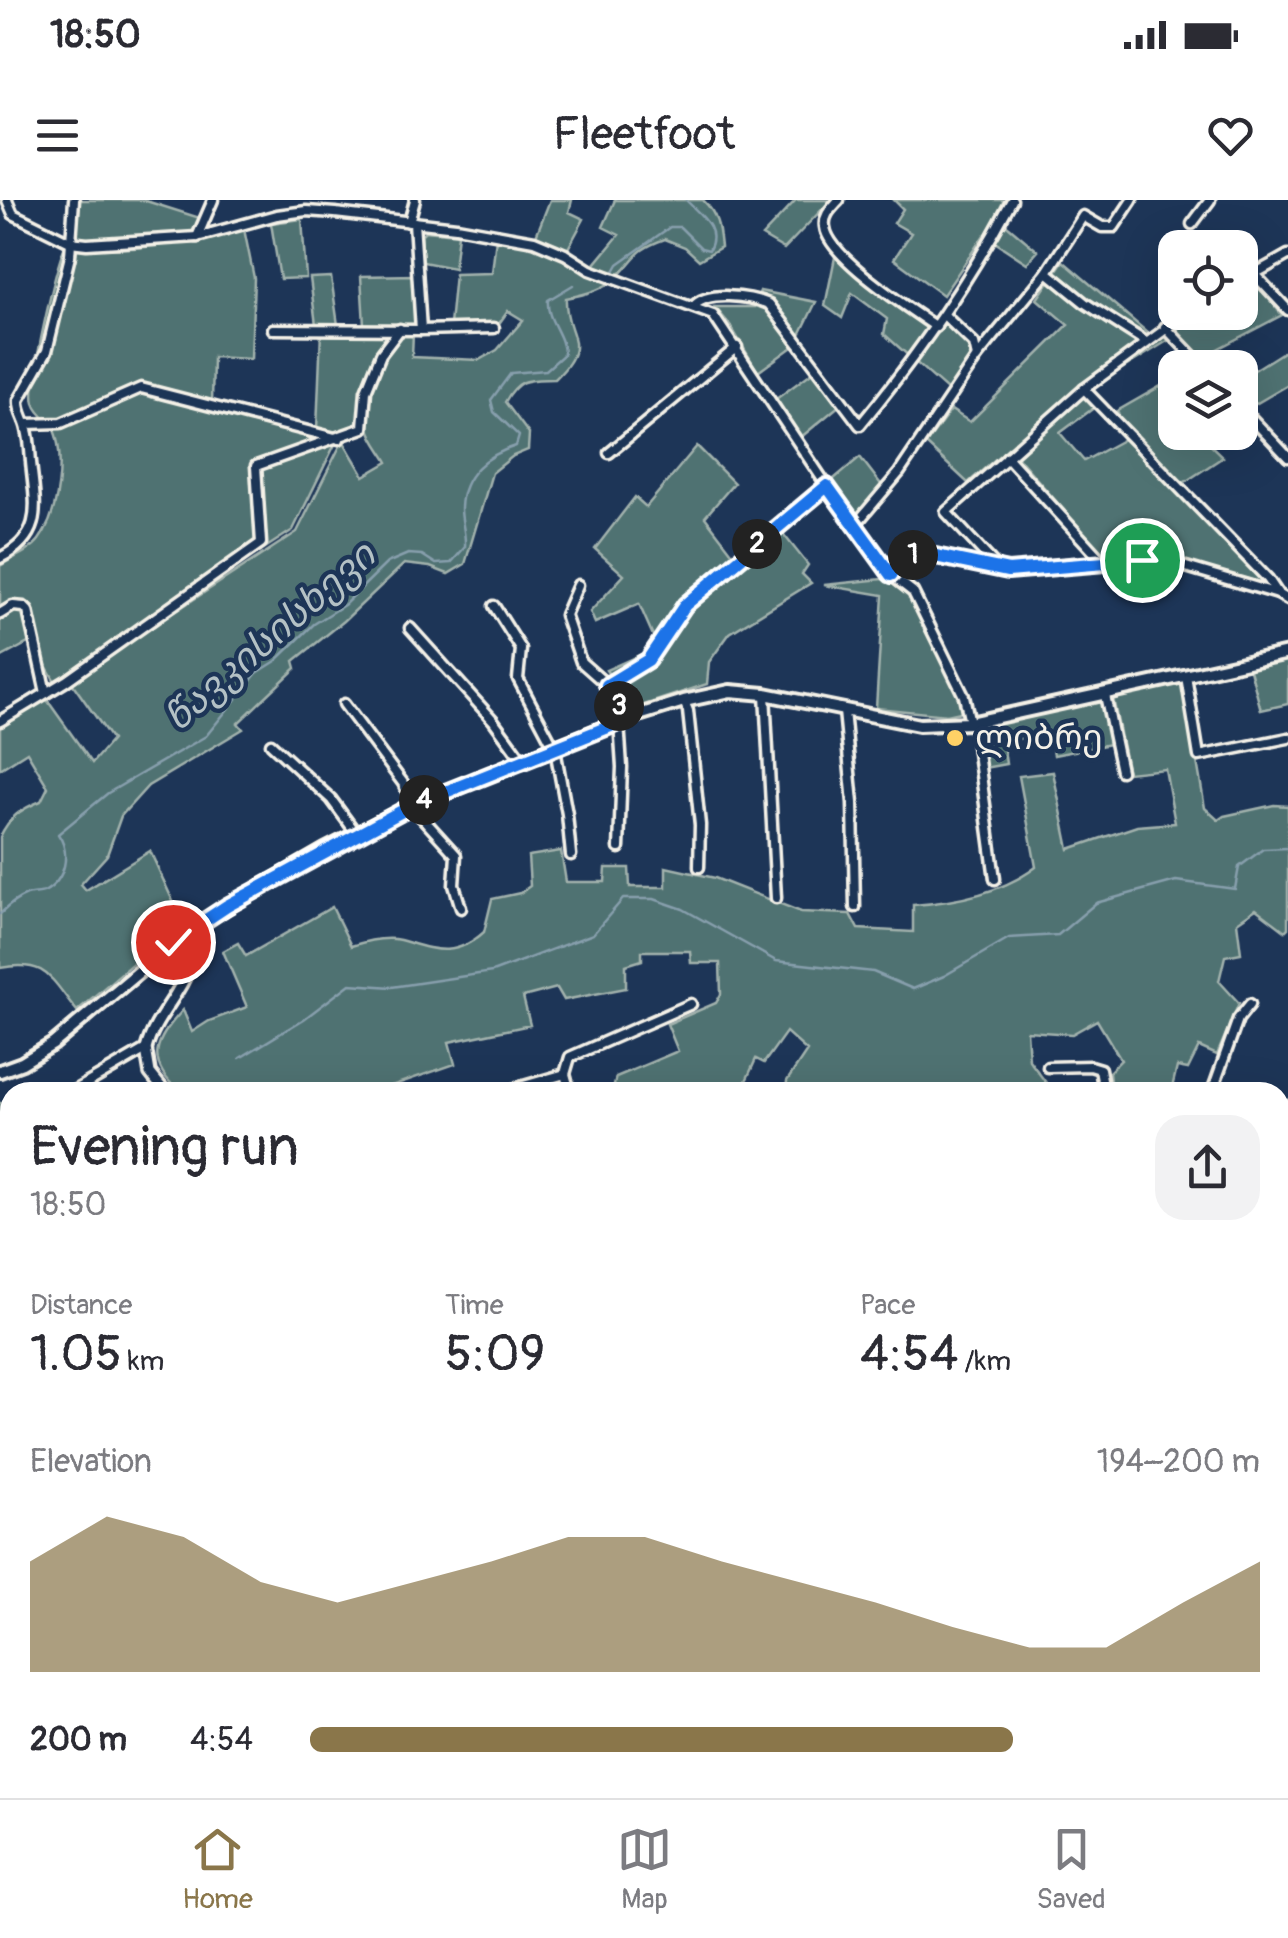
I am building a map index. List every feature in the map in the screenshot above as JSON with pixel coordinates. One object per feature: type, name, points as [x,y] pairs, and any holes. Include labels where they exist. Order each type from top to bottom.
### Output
[{"type":"main road","points":[[0,1071],[53,1044],[191,928],[356,833],[413,805],[623,721],[684,701],[730,691],[766,694],[919,725],[972,723],[1288,653]]},
{"type":"street","points":[[7,200],[13,214],[70,242],[87,244],[197,237],[263,218],[306,211],[534,241],[590,270],[713,315],[891,575],[913,592],[964,696],[972,723],[995,878]]},
{"type":"street","points":[[0,558],[24,543],[34,519],[35,488],[26,424],[18,400],[47,351],[63,288],[74,200]]},
{"type":"street","points":[[197,237],[213,200]]},
{"type":"street","points":[[415,200],[411,222],[421,330]]},
{"type":"street","points":[[840,200],[827,213],[824,224],[830,242],[868,278],[936,327]]},
{"type":"street","points":[[693,307],[705,298],[754,298],[769,304],[860,426],[918,356],[1012,200]]},
{"type":"street","points":[[855,525],[906,464],[977,357],[1047,272],[1084,216],[1102,228],[1114,227],[1132,200]]},
{"type":"street","points":[[1192,224],[1210,200]]},
{"type":"street","points":[[1258,272],[1288,256]]},
{"type":"street","points":[[1047,272],[1084,303],[1146,342]]},
{"type":"street","points":[[1258,278],[1288,310]]},
{"type":"street","points":[[944,315],[974,344],[977,357]]},
{"type":"street","points":[[274,329],[494,328]]},
{"type":"street","points":[[0,721],[261,542],[256,466],[365,426],[366,391],[381,354],[400,329]]},
{"type":"street","points":[[998,569],[946,512],[1084,389],[1162,330]]},
{"type":"street","points":[[1169,330],[1187,350]]},
{"type":"street","points":[[609,453],[737,347]]},
{"type":"street","points":[[26,424],[61,423],[140,388],[338,439]]},
{"type":"street","points":[[1084,389],[1268,579],[1278,594]]},
{"type":"street","points":[[1258,425],[1288,457]]},
{"type":"street","points":[[1007,457],[1104,563]]},
{"type":"street","points":[[607,685],[648,660],[685,605],[827,486]]},
{"type":"street","points":[[891,575],[904,558],[921,553],[1008,571],[1142,560],[1186,567],[1288,600]]},
{"type":"street","points":[[578,585],[565,615],[581,662],[607,685],[623,721],[619,848]]},
{"type":"street","points":[[0,614],[13,606],[24,607],[28,612],[46,693]]},
{"type":"street","points":[[494,606],[520,649],[518,680],[555,748],[568,814],[570,854]]},
{"type":"street","points":[[410,628],[494,720],[523,762]]},
{"type":"street","points":[[1186,676],[1199,756],[1288,738]]},
{"type":"street","points":[[766,694],[776,898]]},
{"type":"street","points":[[1106,695],[1121,771]]},
{"type":"street","points":[[684,701],[700,825],[699,867]]},
{"type":"street","points":[[344,704],[402,783],[413,805],[456,854],[454,884],[461,908]]},
{"type":"street","points":[[844,711],[853,804],[855,907]]},
{"type":"street","points":[[271,744],[323,791],[356,833]]},
{"type":"street","points":[[89,1082],[146,1049],[188,972],[194,943],[191,928]]},
{"type":"street","points":[[567,1082],[565,1074],[570,1057],[691,1004]]},
{"type":"street","points":[[1216,1082],[1238,1019],[1250,1004]]},
{"type":"street","points":[[146,1049],[150,1073],[157,1082]]},
{"type":"street","points":[[1048,1067],[1100,1068],[1102,1082]]},
{"type":"street","points":[[537,1082],[565,1074]]},
{"type":"green space","points":[[79,200],[143,200],[203,219],[196,235],[80,241],[74,223]]},
{"type":"green space","points":[[550,200],[572,200],[569,212],[584,219],[565,254],[590,270],[619,235],[603,227],[615,200],[703,200],[717,222],[721,247],[699,260],[685,247],[665,239],[641,251],[606,286],[566,298],[575,347],[573,356],[555,379],[525,382],[505,402],[529,434],[528,450],[513,456],[492,473],[465,564],[448,574],[404,564],[344,621],[294,661],[296,668],[238,723],[243,729],[148,786],[121,816],[107,855],[81,884],[86,890],[150,851],[182,921],[77,1011],[38,969],[0,968],[0,837],[16,814],[41,801],[48,787],[27,752],[0,769],[0,724],[45,697],[92,763],[112,740],[70,680],[297,532],[341,444],[344,442],[364,476],[388,462],[372,436],[367,414],[370,388],[386,352],[401,331],[413,332],[412,357],[479,360],[497,350],[523,320],[508,311],[498,325],[450,325],[455,274],[492,273],[496,238],[534,241]]},
{"type":"green space","points":[[796,200],[831,200],[784,249],[762,236]]},
{"type":"green space","points":[[894,200],[1004,200],[996,216],[1038,251],[1027,263],[984,235],[943,295],[894,259],[911,233],[894,223],[903,209]]},
{"type":"green space","points":[[302,219],[306,278],[280,279],[271,223]]},
{"type":"green space","points":[[244,229],[254,278],[251,359],[213,357],[212,404],[136,385],[61,421],[48,421],[41,415],[34,403],[35,373],[65,246],[155,246]]},
{"type":"green space","points":[[425,231],[458,234],[454,268],[423,262],[421,235]]},
{"type":"green space","points":[[835,257],[865,283],[938,333],[944,323],[970,346],[972,357],[948,391],[884,334],[887,319],[852,293],[842,318],[825,306]]},
{"type":"green space","points":[[1063,261],[1155,339],[1170,330],[1253,330],[1215,350],[1179,350],[1169,340],[1091,388],[1103,401],[1060,433],[1084,461],[1128,437],[1117,411],[1158,388],[1158,450],[1216,450],[1223,457],[1176,488],[1267,584],[1161,557],[1102,554],[1009,447],[968,483],[926,444],[951,410],[970,422],[1068,325],[1037,299]]},
{"type":"green space","points":[[416,275],[418,328],[364,325],[361,276]]},
{"type":"green space","points":[[331,277],[338,325],[316,325],[310,278]]},
{"type":"green space","points":[[1258,285],[1282,315],[1258,328]]},
{"type":"green space","points":[[760,291],[816,302],[795,345],[758,372],[715,307],[754,307]]},
{"type":"green space","points":[[321,331],[395,331],[364,390],[362,426],[339,436],[317,429]]},
{"type":"green space","points":[[1288,349],[1288,385],[1258,402],[1258,368]]},
{"type":"green space","points":[[814,371],[840,405],[800,438],[776,399]]},
{"type":"green space","points":[[140,390],[337,440],[293,530],[56,683],[32,641],[0,658],[0,566],[36,544],[46,529],[56,500],[60,469],[53,427],[74,423]]},
{"type":"green space","points":[[697,446],[734,483],[705,517],[741,564],[780,530],[808,565],[802,574],[811,583],[730,633],[709,662],[707,684],[632,709],[606,670],[658,647],[639,604],[595,623],[590,612],[624,575],[595,549],[635,497],[646,507]]},
{"type":"green space","points":[[860,457],[883,487],[857,517],[828,484]]},
{"type":"green space","points":[[892,578],[911,594],[963,696],[965,711],[947,715],[876,708],[883,595],[824,585]]},
{"type":"green space","points":[[1288,657],[1288,704],[1261,710],[1249,666]]},
{"type":"green space","points":[[1183,680],[1205,808],[1218,820],[1274,805],[1288,806],[1288,928],[1285,931],[1256,909],[1237,922],[1241,953],[1225,956],[1219,981],[1239,1003],[1217,1055],[1199,1047],[1188,1069],[1177,1067],[1173,1082],[1110,1082],[1109,1072],[1121,1060],[1097,1020],[1072,1034],[1027,1031],[1029,1060],[1046,1082],[787,1082],[807,1051],[786,1032],[764,1063],[756,1059],[746,1082],[615,1082],[616,1077],[678,1051],[667,1024],[716,1003],[721,994],[720,963],[691,963],[690,951],[642,951],[642,960],[626,965],[626,988],[564,1000],[557,988],[523,997],[530,1025],[449,1042],[455,1064],[403,1082],[170,1082],[161,1070],[160,1041],[183,1010],[192,1032],[247,1007],[223,951],[238,943],[246,956],[332,907],[351,946],[388,939],[444,950],[463,946],[484,932],[492,899],[520,893],[530,886],[528,856],[561,851],[566,882],[605,882],[606,868],[629,868],[630,887],[666,887],[666,867],[715,878],[801,912],[850,914],[858,929],[913,932],[913,905],[978,895],[1036,867],[1019,776],[1053,772],[1069,849],[1137,826],[1175,823],[1165,769],[1128,773],[1113,698]]},
{"type":"green space","points":[[1102,700],[1110,744],[1054,755],[1049,733],[1003,742],[1006,764],[984,768],[978,725]]},
{"type":"waterway","name":"წავკისისხევი","points":[[613,273],[618,264],[670,227],[680,227],[701,248],[709,250],[711,228],[686,200]]},
{"type":"waterway","name":"წავკისისხევი","points":[[0,914],[19,899],[44,892],[57,881],[65,858],[58,834],[108,793],[206,736],[257,673],[276,661],[314,624],[344,605],[387,563],[408,554],[422,555],[436,564],[451,563],[465,547],[461,508],[466,485],[486,461],[516,446],[519,436],[494,412],[491,400],[511,373],[546,370],[564,354],[548,300],[573,285]]},
{"type":"waterway","points":[[240,1058],[304,1019],[350,984],[392,987],[492,972],[593,934],[623,899],[654,899],[683,909],[776,961],[873,972],[913,989],[944,976],[1009,938],[1058,935],[1096,903],[1176,881],[1235,889],[1239,867],[1263,849],[1288,848]]},
{"type":"place","name":"ლიბრე","points":[[955,738]]},
{"type":"route","points":[[173,942],[227,906],[413,805],[626,720],[607,685],[648,660],[685,605],[827,486],[891,575],[904,558],[921,553],[1008,571],[1142,560]]}]
